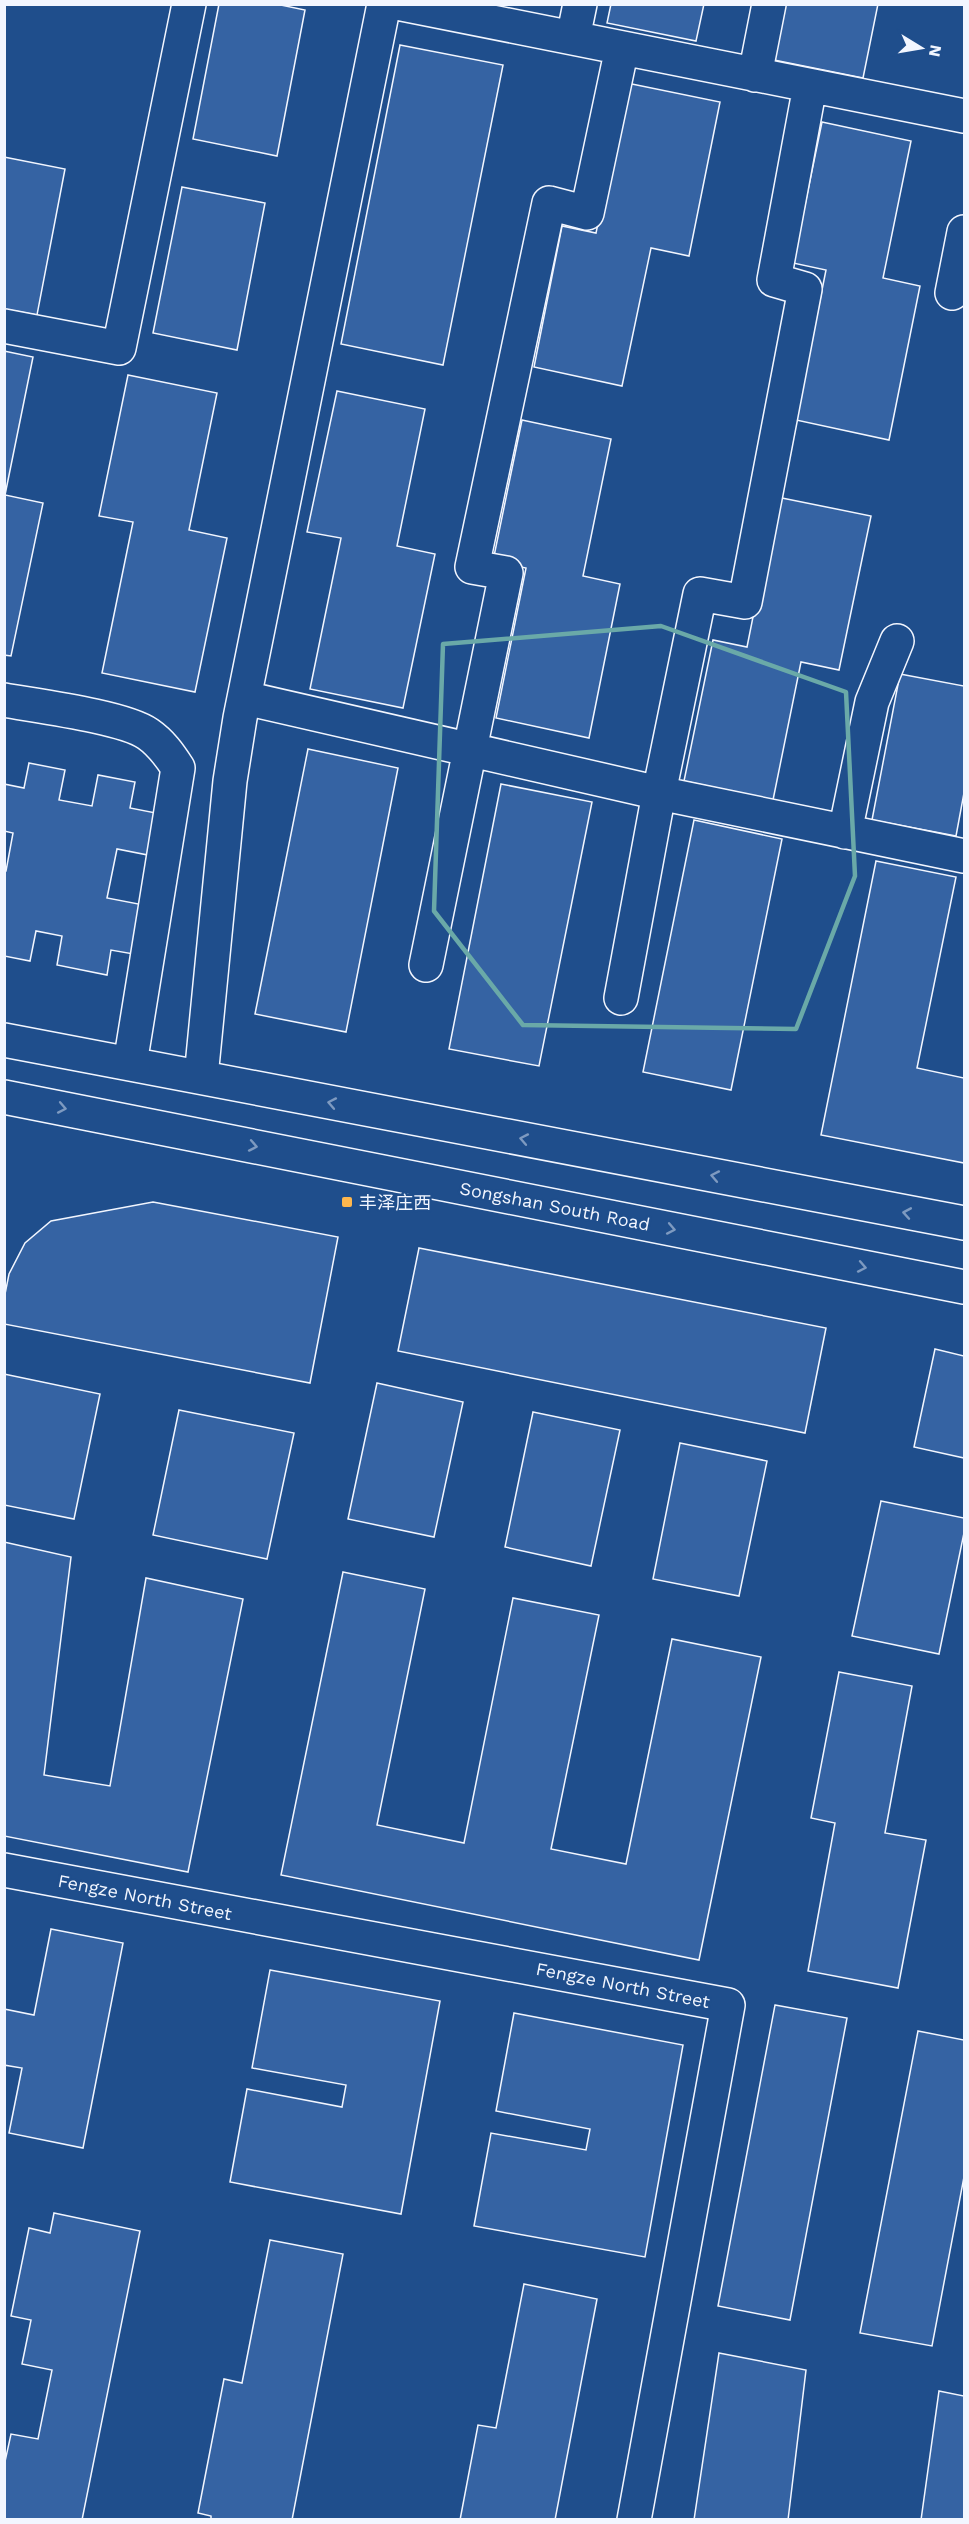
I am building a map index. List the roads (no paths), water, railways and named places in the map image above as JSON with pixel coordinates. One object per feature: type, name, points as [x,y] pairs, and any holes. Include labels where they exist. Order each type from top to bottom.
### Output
[{"type":"street","points":[[4,326],[119,348],[189,4]]},
{"type":"street","points":[[201,1077],[230,781],[384,4]]},
{"type":"street","points":[[402,4],[964,116]]},
{"type":"street","points":[[573,38],[580,4]]},
{"type":"street","points":[[755,75],[769,4]]},
{"type":"street","points":[[426,965],[506,573],[472,567],[549,203],[587,213],[622,48]]},
{"type":"street","points":[[621,998],[659,793],[700,594],[744,602],[806,289],[774,280],[810,86]]},
{"type":"street","points":[[952,293],[964,232]]},
{"type":"street","points":[[845,832],[872,702],[897,641]]},
{"type":"street","points":[[245,698],[659,793],[964,856]]},
{"type":"street","points":[[4,700],[118,722],[146,732],[166,749],[178,768],[130,1064]]},
{"type":"street","points":[[4,1040],[964,1223]]},
{"type":"street","name":"Songshan South Road","points":[[4,1097],[964,1287]]},
{"type":"street","name":"Fengze North Street","points":[[4,1870],[728,2005],[634,2520]]},
{"type":"place","name":"丰泽庄西","points":[[347,1202]]}]
